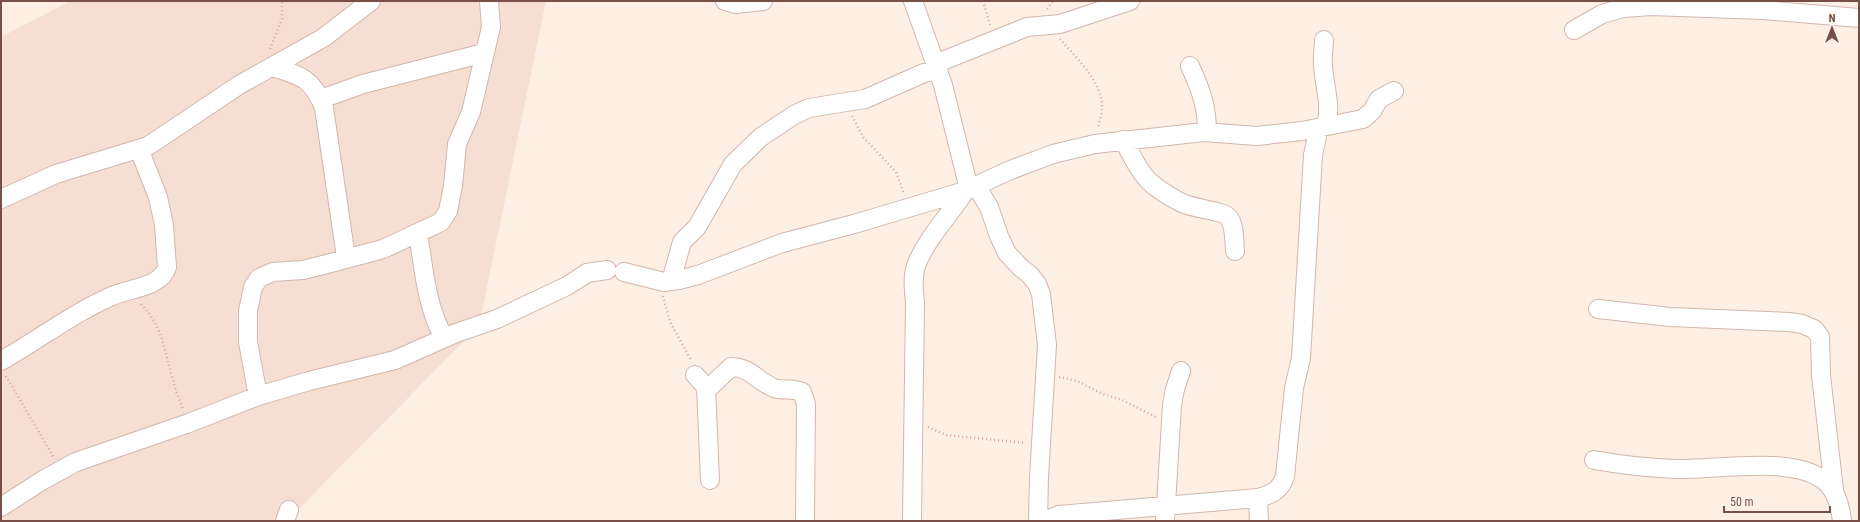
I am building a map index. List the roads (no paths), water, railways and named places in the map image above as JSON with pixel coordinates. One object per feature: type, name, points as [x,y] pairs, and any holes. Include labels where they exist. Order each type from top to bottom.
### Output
[{"type":"street","points":[[1,199],[56,174],[148,146],[164,137],[239,85],[323,38],[371,1]]},
{"type":"street","points":[[258,396],[248,342],[248,311],[253,287],[259,278],[272,272],[303,270],[383,249],[399,240],[418,233],[440,222],[448,211],[454,186],[457,144],[472,112],[491,27],[489,1]]},
{"type":"street","points":[[725,1],[735,4],[763,1]]},
{"type":"street","points":[[913,1],[936,67],[970,189],[989,208],[998,236],[1007,254],[1030,275],[1037,284],[1041,294],[1047,345],[1038,521]]},
{"type":"street","points":[[665,281],[682,242],[697,227],[733,164],[761,137],[794,115],[820,105],[865,99],[924,73],[995,38],[1027,27],[1060,24],[1130,1]]},
{"type":"street","points":[[1574,30],[1609,12],[1623,8],[1651,6],[1763,10],[1859,18]]},
{"type":"street","points":[[1044,521],[1059,515],[1165,513],[1258,498],[1274,492],[1282,485],[1285,476],[1294,388],[1301,358],[1313,155],[1318,132],[1324,127],[1329,115],[1329,104],[1323,63],[1324,40]]},
{"type":"street","points":[[321,99],[363,84],[484,53]]},
{"type":"street","points":[[1190,66],[1204,100],[1207,114],[1207,132]]},
{"type":"street","points":[[272,67],[294,73],[309,81],[321,99],[324,108],[346,258]]},
{"type":"street","points":[[1,507],[76,462],[189,423],[258,396],[309,381],[395,360],[444,338],[504,316],[567,286],[587,273],[616,271],[665,281],[698,275],[782,242],[908,208],[970,189],[1032,162],[1095,144],[1207,132],[1257,136],[1277,135],[1324,127],[1363,119],[1372,111],[1379,99],[1394,91]]},
{"type":"street","points":[[1123,140],[1147,179],[1157,188],[1181,203],[1197,209],[1223,213],[1229,218],[1233,228],[1235,251]]},
{"type":"street","points":[[3,367],[95,305],[152,282],[162,276],[167,267],[164,224],[158,197],[139,149]]},
{"type":"street","points":[[912,521],[914,279],[916,267],[922,254],[970,189]]},
{"type":"street","points":[[418,233],[429,301],[436,323],[444,338]]},
{"type":"street","points":[[1598,309],[1670,317],[1789,322],[1802,324],[1814,329],[1820,337],[1821,375],[1834,490],[1841,511],[1842,521]]},
{"type":"street","points":[[710,480],[701,381],[712,385],[731,367],[740,367],[751,371],[774,388],[796,389],[802,392],[806,404],[805,521]]},
{"type":"street","points":[[1165,513],[1175,389],[1181,371]]},
{"type":"street","points":[[1594,460],[1651,468],[1678,469],[1765,466],[1788,467],[1808,472],[1822,478],[1834,490]]},
{"type":"street","points":[[1258,498],[1259,521]]}]
